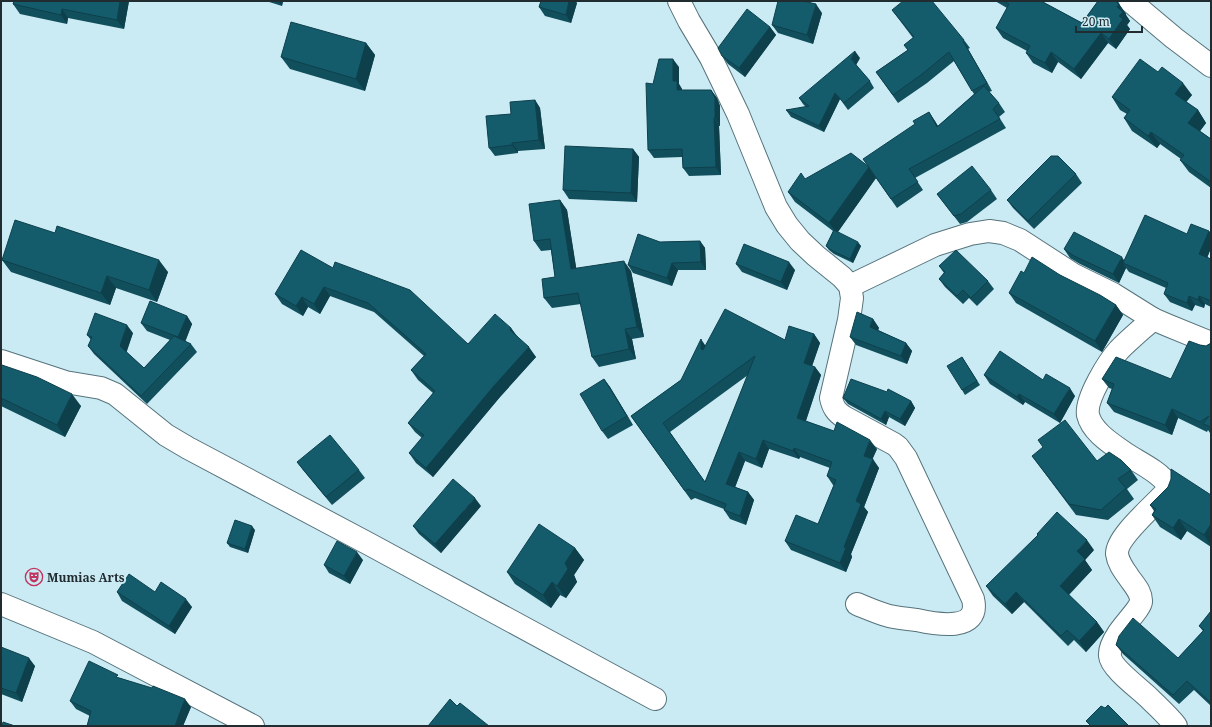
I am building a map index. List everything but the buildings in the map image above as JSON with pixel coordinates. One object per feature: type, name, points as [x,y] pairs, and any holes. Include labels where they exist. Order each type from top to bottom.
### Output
[{"type":"street","points":[[679,1],[711,58],[738,114],[776,207],[787,225],[800,241],[842,277],[850,286],[852,294],[852,308],[832,391],[831,398],[833,406],[836,412],[898,447],[906,458],[973,599],[974,606],[971,616],[968,619],[962,622],[950,624],[890,616],[857,604]]},
{"type":"street","points":[[1130,1],[1174,38],[1211,66]]},
{"type":"street","points":[[850,286],[936,245],[970,234],[989,231],[1003,233],[1020,240],[1074,275],[1113,294],[1153,319],[1211,343]]},
{"type":"street","points":[[1153,319],[1119,350],[1102,375],[1093,392],[1088,406],[1088,414],[1091,422],[1101,435],[1138,463],[1162,478],[1168,484],[1167,491],[1127,532],[1118,547],[1118,562],[1139,593],[1141,604],[1126,622],[1112,644],[1110,656],[1114,666],[1176,726]]},
{"type":"street","points":[[1,361],[65,382],[101,388],[115,394],[166,435],[188,448],[655,699]]},
{"type":"street","points":[[1,604],[93,642],[253,726]]},
{"type":"place","name":"Mumias Arts","points":[[34,577]]}]
